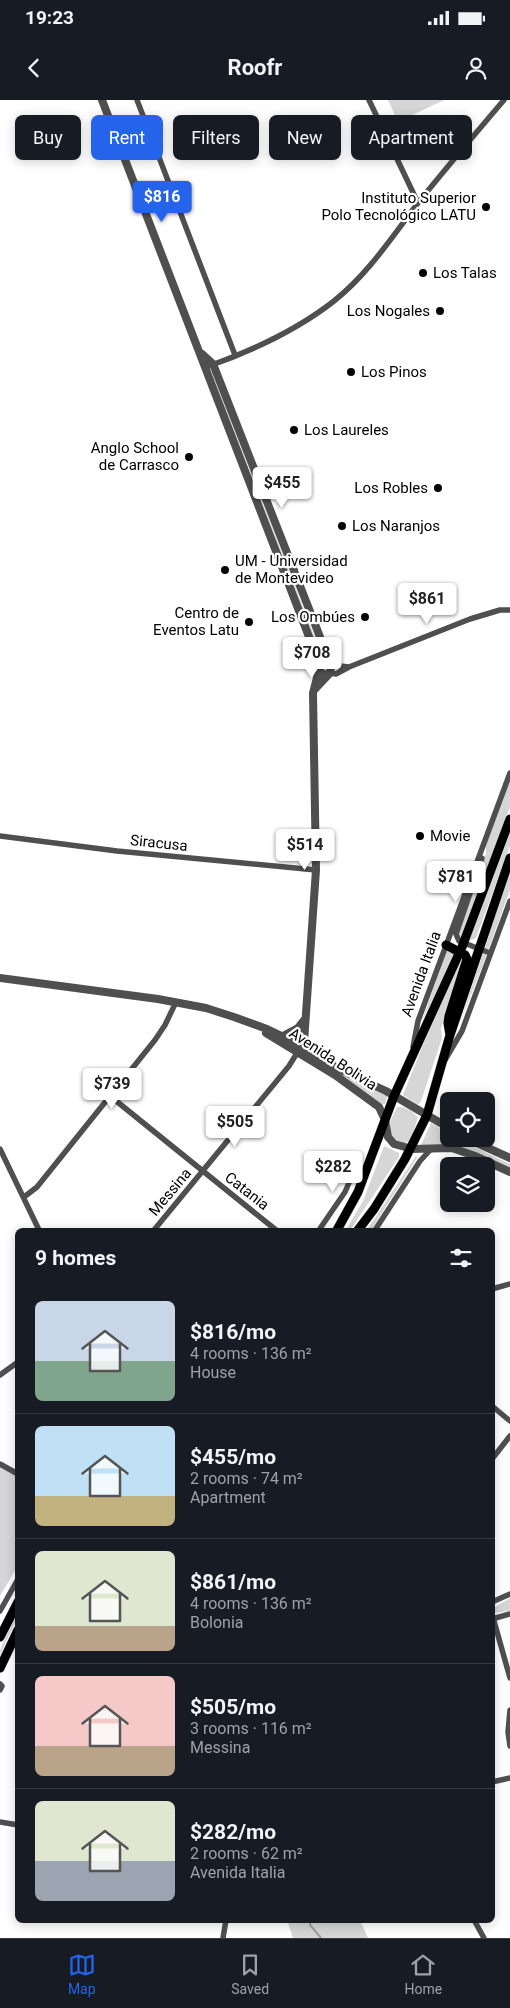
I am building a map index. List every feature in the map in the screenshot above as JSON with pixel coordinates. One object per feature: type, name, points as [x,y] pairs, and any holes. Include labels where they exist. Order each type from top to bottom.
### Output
[{"type":"main road","name":"Avenida Italia","points":[[338,1228],[358,1192],[394,1096],[464,943],[510,819]]},
{"type":"main road","points":[[360,1228],[374,1209],[412,1149],[427,1115],[450,1035],[510,858]]},
{"type":"main road","points":[[446,945],[467,956],[449,1016],[450,1035]]},
{"type":"main road","points":[[0,1637],[15,1608]]},
{"type":"main road","points":[[0,1668],[15,1636]]},
{"type":"street","points":[[104,100],[201,354],[209,366],[331,665],[329,674],[313,693]]},
{"type":"street","points":[[137,100],[235,355]]},
{"type":"street","points":[[369,100],[418,203]]},
{"type":"street","points":[[209,366],[251,350],[286,333],[334,302],[366,271],[418,203],[504,100]]},
{"type":"street","points":[[209,366],[319,668],[323,674],[336,674],[349,667],[470,619],[500,610],[510,610]]},
{"type":"street","points":[[300,1050],[304,1042],[316,870],[313,693],[319,668],[324,662],[331,665],[349,667]]},
{"type":"street","name":"Avenida Italia","points":[[412,1056],[418,1021],[510,773]]},
{"type":"street","name":"Siracusa","points":[[0,836],[117,851],[316,870]]},
{"type":"street","name":"Avenida Italia","points":[[483,846],[484,852],[456,934],[457,939],[464,943],[490,953]]},
{"type":"street","points":[[442,1066],[462,1032],[510,901]]},
{"type":"street","name":"Avenida Bolivia","points":[[0,978],[176,1002],[206,1008],[261,1028],[300,1050],[394,1096],[440,1123]]},
{"type":"street","points":[[24,1197],[36,1187],[155,1040],[176,1002]]},
{"type":"street","points":[[283,1036],[298,1028],[305,1019]]},
{"type":"street","name":"Avenida Bolivia","points":[[261,1028],[283,1036],[379,1107],[391,1142],[398,1146],[412,1149],[452,1148],[510,1172]]},
{"type":"street","name":"Messina","points":[[156,1228],[289,1066],[300,1050]]},
{"type":"street","name":"Catania","points":[[110,1096],[273,1228]]},
{"type":"street","points":[[486,1147],[510,1158]]},
{"type":"street","points":[[376,1228],[420,1161],[432,1148]]},
{"type":"street","points":[[0,1149],[37,1228]]},
{"type":"street","points":[[320,1228],[345,1192],[358,1162]]},
{"type":"street","points":[[495,1288],[510,1284]]},
{"type":"street","points":[[0,1375],[15,1364]]},
{"type":"street","points":[[495,1408],[510,1421]]},
{"type":"street","points":[[495,1455],[510,1436]]},
{"type":"street","points":[[0,1464],[15,1472]]},
{"type":"street","points":[[0,1611],[15,1585]]},
{"type":"street","points":[[495,1601],[510,1594]]},
{"type":"street","points":[[495,1617],[510,1614]]},
{"type":"street","points":[[495,1624],[510,1678]]},
{"type":"street","points":[[0,1684],[2,1686],[0,1690]]},
{"type":"street","points":[[510,1710],[508,1732],[510,1746]]},
{"type":"street","points":[[495,1781],[510,1778]]},
{"type":"street","points":[[0,1822],[15,1824]]},
{"type":"street","points":[[223,1938],[226,1923]]},
{"type":"street","points":[[476,1923],[484,1938]]},
{"type":"shaded area","points":[[388,100],[444,100],[413,115],[395,115]]},
{"type":"shaded area","points":[[211,369],[317,643],[324,656],[320,659],[315,642]]},
{"type":"shaded area","points":[[510,778],[510,807],[461,939],[456,935],[486,854],[486,844]]},
{"type":"shaded area","points":[[510,828],[510,846],[476,938],[469,941]]},
{"type":"shaded area","points":[[510,870],[510,890],[489,948],[486,950],[485,948]]},
{"type":"shaded area","points":[[448,950],[455,953],[455,955],[422,1021],[446,952]]},
{"type":"shaded area","points":[[483,953],[487,954],[460,1023]]},
{"type":"shaded area","points":[[461,959],[463,959],[441,1028],[442,1038],[421,1101],[417,1104],[403,1095]]},
{"type":"shaded area","points":[[308,1054],[342,1074],[386,1095],[385,1104],[382,1104]]},
{"type":"shaded area","points":[[397,1107],[409,1110],[418,1118],[411,1138],[405,1144],[398,1143],[391,1136],[390,1122]]},
{"type":"shaded area","points":[[431,1123],[440,1128],[440,1147],[474,1147],[510,1164],[510,1169],[495,1162],[495,1157],[483,1157],[474,1153],[421,1145]]},
{"type":"shaded area","points":[[384,1146],[399,1153],[399,1157],[351,1228],[347,1228],[363,1201]]},
{"type":"shaded area","points":[[416,1156],[417,1158],[372,1228],[368,1228]]},
{"type":"shaded area","points":[[0,1467],[15,1474],[15,1570],[0,1596]]},
{"type":"shaded area","points":[[510,1598],[510,1611],[495,1613],[495,1607]]},
{"type":"shaded area","points":[[15,1617],[15,1622],[0,1655],[0,1650]]},
{"type":"shaded area","points":[[288,1923],[361,1923],[368,1938],[293,1938]]},
{"type":"waterway","points":[[310,1923],[321,1938]]},
{"type":"place","name":"Instituto Superior Polo Tecnológico LATU","points":[[486,207]]},
{"type":"place","name":"Los Talas","points":[[423,273]]},
{"type":"place","name":"Los Nogales","points":[[440,311]]},
{"type":"place","name":"Los Pinos","points":[[351,372]]},
{"type":"place","name":"Los Laureles","points":[[294,430]]},
{"type":"place","name":"Anglo School de Carrasco","points":[[189,457]]},
{"type":"place","name":"Los Robles","points":[[438,488]]},
{"type":"place","name":"Los Naranjos","points":[[342,526]]},
{"type":"place","name":"UM - Universidad de Montevideo","points":[[225,570]]},
{"type":"place","name":"Los Ombúes","points":[[365,617]]},
{"type":"place","name":"Centro de Eventos Latu","points":[[249,622]]},
{"type":"place","name":"Movie","points":[[420,836]]}]
